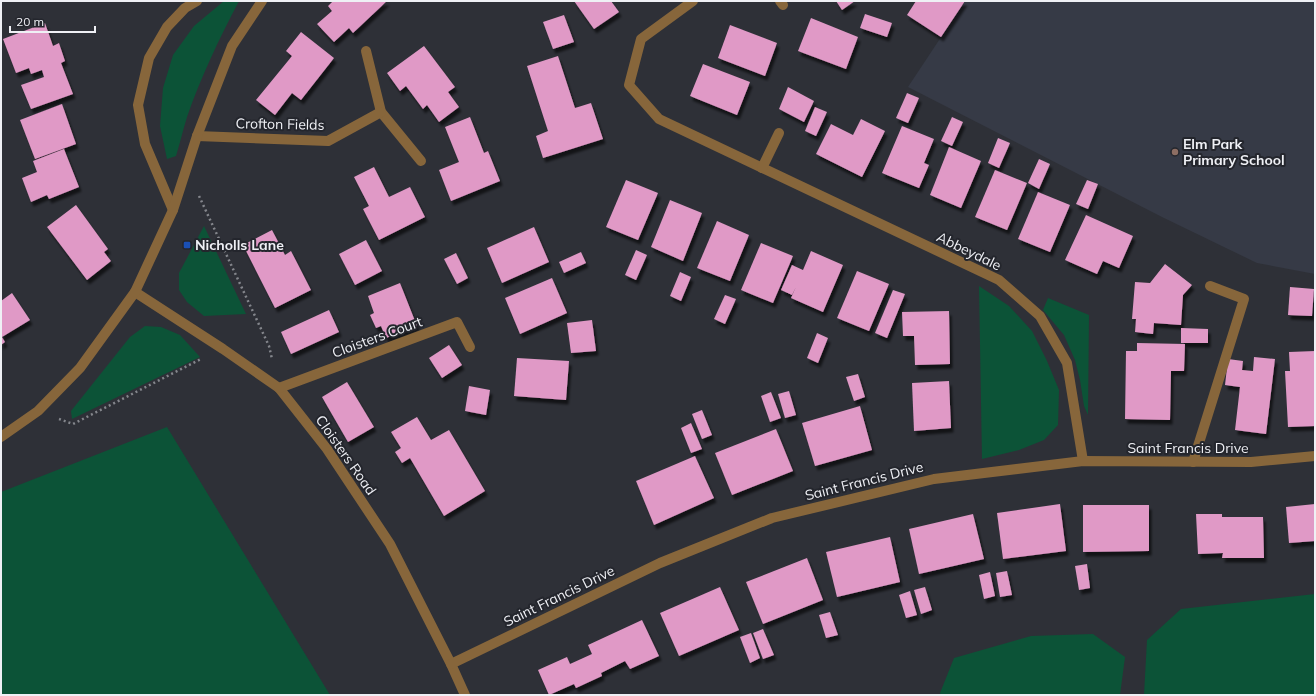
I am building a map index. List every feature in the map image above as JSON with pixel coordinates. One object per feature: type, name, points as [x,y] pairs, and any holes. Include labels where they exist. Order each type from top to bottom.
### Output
[{"type":"street","points":[[173,210],[145,144],[138,105],[149,58],[168,27],[185,8],[197,1]]},
{"type":"street","points":[[1,437],[38,411],[80,368],[135,292],[173,210],[197,136],[232,46],[262,1]]},
{"type":"street","name":"Abbeydale","points":[[693,1],[641,39],[629,85],[659,119],[999,280],[1040,316],[1067,363],[1083,461]]},
{"type":"street","points":[[366,51],[381,112],[421,161]]},
{"type":"street","name":"Crofton Fields","points":[[197,136],[328,141],[381,112]]},
{"type":"street","points":[[762,168],[779,133]]},
{"type":"street","points":[[1193,462],[1244,299],[1210,286]]},
{"type":"street","name":"Cloisters Road","points":[[135,292],[223,349],[279,388],[327,449],[390,544],[451,664],[465,695]]},
{"type":"street","name":"Cloisters Court","points":[[279,388],[457,322],[470,347]]},
{"type":"street","name":"Saint Francis Drive","points":[[451,664],[660,563],[772,518],[934,479],[1083,461],[1251,462],[1315,456]]},
{"type":"path","points":[[186,168],[269,346],[279,388]]},
{"type":"path","points":[[38,411],[73,424],[223,349]]},
{"type":"shaded area","name":"Elm Park Primary School","points":[[965,1],[1315,1],[1315,274],[1257,263],[1162,217],[908,87]]},
{"type":"green space","points":[[224,1],[239,1],[217,44],[198,87],[187,117],[176,156],[167,159],[160,126],[163,88],[173,55],[194,26]]},
{"type":"green space","points":[[204,226],[246,314],[204,316],[187,302],[179,290],[179,273]]},
{"type":"green space","points":[[979,286],[1009,306],[1032,331],[1059,390],[1058,425],[1044,440],[1019,450],[982,459]]},
{"type":"green space","points":[[1048,298],[1089,315],[1088,415],[1084,406],[1075,360],[1064,335],[1043,310]]},
{"type":"green space","points":[[145,326],[161,327],[180,335],[200,357],[72,419],[71,411],[130,337]]},
{"type":"green space","points":[[167,427],[330,695],[1,695],[1,492]]},
{"type":"green space","points":[[1315,594],[1315,695],[1144,695],[1147,640],[1181,609]]},
{"type":"green space","points":[[1093,634],[1125,657],[1120,695],[941,695],[940,693],[954,658],[1031,636]]},
{"type":"building","points":[[333,1],[387,1],[353,33],[349,28],[334,42],[317,24],[332,11],[328,6]]},
{"type":"building","points":[[574,1],[611,1],[619,12],[594,29]]},
{"type":"building","points":[[836,1],[855,1],[842,10]]},
{"type":"building","points":[[916,1],[965,1],[941,37],[907,15]]},
{"type":"building","points":[[865,14],[892,23],[887,37],[860,28]]},
{"type":"building","points":[[564,15],[574,42],[553,49],[543,22]]},
{"type":"building","points":[[811,18],[858,37],[846,69],[798,51]]},
{"type":"building","points":[[45,23],[53,46],[59,43],[65,61],[61,63],[73,94],[31,109],[21,85],[44,77],[42,70],[31,74],[29,68],[16,73],[3,39]]},
{"type":"building","points":[[730,25],[777,43],[765,76],[718,58]]},
{"type":"building","points":[[301,32],[334,58],[301,100],[292,93],[275,115],[256,100],[292,56],[286,51]]},
{"type":"building","points":[[424,46],[455,87],[448,92],[459,107],[439,122],[427,105],[423,109],[406,86],[400,91],[387,73]]},
{"type":"building","points":[[558,56],[575,108],[591,103],[603,139],[543,158],[536,136],[548,131],[527,66]]},
{"type":"building","points":[[703,64],[750,82],[737,115],[690,96]]},
{"type":"building","points":[[788,87],[814,101],[804,122],[779,109]]},
{"type":"building","points":[[907,93],[919,98],[908,123],[896,118]]},
{"type":"building","points":[[62,104],[76,144],[35,159],[20,120]]},
{"type":"building","points":[[815,107],[827,112],[816,136],[805,131]]},
{"type":"building","points":[[470,117],[484,153],[488,151],[500,181],[451,201],[439,170],[459,162],[445,127]]},
{"type":"building","points":[[952,117],[963,122],[952,146],[941,141]]},
{"type":"building","points":[[861,119],[885,131],[862,177],[816,154],[831,124],[853,135]]},
{"type":"building","points":[[902,126],[934,139],[924,163],[929,165],[919,188],[882,173]]},
{"type":"building","points":[[998,138],[1010,143],[999,168],[988,163]]},
{"type":"building","points":[[949,147],[981,161],[961,208],[930,195]]},
{"type":"building","points":[[64,149],[79,187],[49,199],[47,195],[31,202],[22,178],[37,172],[33,161]]},
{"type":"building","points":[[1039,159],[1050,164],[1039,189],[1028,183]]},
{"type":"building","points":[[374,167],[389,197],[410,187],[425,217],[379,240],[363,209],[369,206],[354,177]]},
{"type":"building","points":[[995,170],[1027,183],[1007,230],[975,217]]},
{"type":"building","points":[[626,180],[658,193],[638,240],[606,227]]},
{"type":"building","points":[[1087,180],[1098,184],[1088,209],[1076,204]]},
{"type":"building","points":[[1038,192],[1070,205],[1050,252],[1018,239]]},
{"type":"building","points":[[670,200],[702,213],[683,261],[651,247]]},
{"type":"building","points":[[76,205],[108,249],[104,252],[111,261],[87,280],[47,227]]},
{"type":"building","points":[[1086,215],[1133,236],[1119,268],[1103,261],[1097,274],[1065,260]]},
{"type":"building","points":[[717,221],[749,235],[730,281],[697,268]]},
{"type":"building","points":[[534,227],[549,262],[502,283],[487,248]]},
{"type":"building","points":[[272,230],[285,255],[291,251],[311,290],[275,308],[243,245]]},
{"type":"building","points":[[366,240],[382,271],[355,285],[339,254]]},
{"type":"building","points":[[761,243],[793,256],[773,303],[741,290]]},
{"type":"building","points":[[636,250],[647,255],[636,280],[625,275]]},
{"type":"building","points":[[811,251],[843,265],[823,312],[791,298],[796,287],[792,295],[781,290],[792,265],[803,270]]},
{"type":"building","points":[[581,252],[586,263],[564,273],[559,262]]},
{"type":"building","points":[[456,253],[468,278],[457,284],[444,259]]},
{"type":"building","points":[[1165,264],[1192,285],[1183,295],[1181,325],[1154,323],[1153,334],[1135,332],[1136,319],[1132,319],[1135,282],[1150,283]]},
{"type":"building","points":[[857,271],[889,284],[869,331],[837,318]]},
{"type":"building","points":[[680,272],[691,277],[681,301],[670,296]]},
{"type":"building","points":[[552,278],[567,313],[520,334],[505,298]]},
{"type":"building","points":[[400,283],[417,326],[386,338],[381,326],[376,328],[370,315],[374,313],[368,296]]},
{"type":"building","points":[[1290,287],[1314,289],[1312,316],[1288,315]]},
{"type":"building","points":[[893,290],[905,294],[887,338],[875,333]]},
{"type":"building","points":[[12,293],[30,320],[2,337],[5,342],[1,345],[1,301]]},
{"type":"building","points":[[725,295],[736,299],[725,324],[714,319]]},
{"type":"building","points":[[329,310],[339,332],[291,354],[281,332]]},
{"type":"building","points":[[949,311],[950,364],[915,365],[914,336],[903,336],[902,312]]},
{"type":"building","points":[[592,320],[596,351],[571,353],[567,323]]},
{"type":"building","points":[[1181,328],[1208,329],[1208,343],[1181,343]]},
{"type":"building","points":[[817,333],[828,338],[818,363],[807,358]]},
{"type":"building","points":[[1137,343],[1185,344],[1184,371],[1171,371],[1170,420],[1125,419],[1126,351],[1137,351]]},
{"type":"building","points":[[449,345],[462,365],[442,378],[429,358]]},
{"type":"building","points":[[1315,351],[1315,426],[1288,427],[1285,371],[1290,371],[1289,352]]},
{"type":"building","points":[[1254,357],[1275,359],[1266,434],[1235,430],[1240,387],[1225,385],[1228,359],[1243,361],[1242,370],[1253,371]]},
{"type":"building","points":[[517,358],[569,361],[566,400],[514,396]]},
{"type":"building","points":[[858,374],[865,397],[854,401],[846,377]]},
{"type":"building","points":[[949,381],[951,428],[914,431],[912,383]]},
{"type":"building","points":[[347,382],[374,427],[348,442],[322,397]]},
{"type":"building","points":[[469,386],[490,390],[486,415],[465,411]]},
{"type":"building","points":[[789,391],[796,415],[785,418],[778,394]]},
{"type":"building","points":[[771,392],[781,418],[770,422],[761,396]]},
{"type":"building","points":[[860,406],[872,450],[815,466],[802,423]]},
{"type":"building","points":[[702,410],[712,435],[702,439],[692,414]]},
{"type":"building","points":[[417,417],[431,440],[449,430],[485,491],[444,516],[410,458],[402,463],[395,452],[401,448],[391,432]]},
{"type":"building","points":[[691,423],[702,449],[691,453],[681,428]]},
{"type":"building","points":[[776,429],[793,471],[732,495],[715,453]]},
{"type":"building","points":[[695,456],[714,498],[654,525],[636,481]]},
{"type":"building","points":[[1060,504],[1066,551],[1003,559],[997,513]]},
{"type":"building","points":[[1315,504],[1315,541],[1289,543],[1286,507]]},
{"type":"building","points":[[1083,505],[1149,505],[1149,551],[1083,552]]},
{"type":"building","points":[[973,514],[984,559],[919,574],[909,529]]},
{"type":"building","points":[[1196,514],[1222,514],[1222,517],[1263,517],[1264,558],[1222,558],[1223,553],[1198,554]]},
{"type":"building","points":[[890,537],[900,582],[837,597],[826,552]]},
{"type":"building","points":[[807,558],[823,600],[763,624],[746,582]]},
{"type":"building","points":[[1087,564],[1090,588],[1079,590],[1075,566]]},
{"type":"building","points":[[1007,571],[1012,595],[1000,597],[996,573]]},
{"type":"building","points":[[990,572],[995,596],[984,599],[979,575]]},
{"type":"building","points":[[720,587],[739,630],[679,656],[660,613]]},
{"type":"building","points":[[925,587],[932,610],[921,614],[914,590]]},
{"type":"building","points":[[910,591],[917,615],[906,618],[899,595]]},
{"type":"building","points":[[830,612],[838,635],[826,638],[819,615]]},
{"type":"building","points":[[642,620],[659,656],[630,669],[625,661],[601,673],[602,676],[576,688],[574,684],[549,695],[538,670],[567,657],[570,664],[592,654],[588,645]]},
{"type":"building","points":[[763,629],[774,655],[763,659],[753,633]]},
{"type":"building","points":[[751,633],[760,658],[750,663],[740,637]]},
{"type":"place","name":"Elm Park Primary School","points":[[1175,152]]},
{"type":"place","name":"Nicholls Lane","points":[[187,245]]}]
